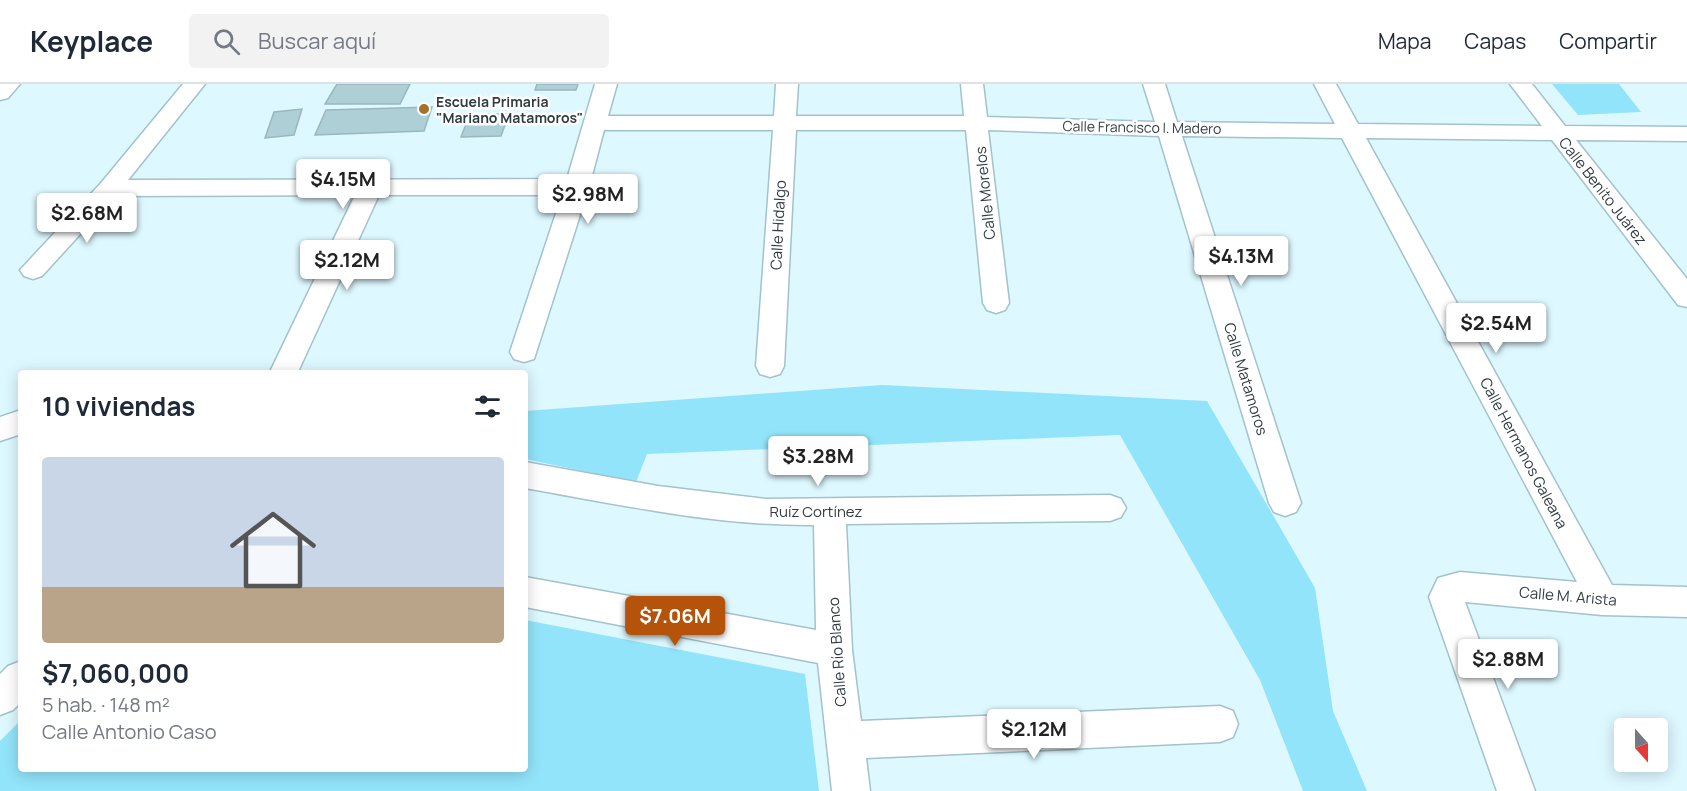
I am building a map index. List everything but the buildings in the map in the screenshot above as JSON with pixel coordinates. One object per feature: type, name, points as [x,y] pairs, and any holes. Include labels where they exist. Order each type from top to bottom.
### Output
[{"type":"street","points":[[0,93],[9,84]]},
{"type":"street","points":[[33,270],[109,188],[194,84]]},
{"type":"street","points":[[524,352],[577,187],[606,84]]},
{"type":"street","name":"Calle Hidalgo","points":[[770,366],[787,84]]},
{"type":"street","name":"Calle Morelos","points":[[972,84],[996,303]]},
{"type":"street","name":"Calle Matamoros","points":[[1154,84],[1285,503]]},
{"type":"street","name":"Calle Hermanos Galeana","points":[[1325,84],[1602,600]]},
{"type":"street","name":"Calle Benito Juárez","points":[[1521,84],[1687,298]]},
{"type":"street","name":"Calle Francisco I. Madero","points":[[596,123],[978,123],[1168,129],[1687,134]]},
{"type":"street","points":[[109,188],[577,187]]},
{"type":"street","points":[[285,370],[370,189]]},
{"type":"street","points":[[0,429],[18,423]]},
{"type":"street","name":"Ruíz Cortínez","points":[[528,476],[669,500],[766,512],[1110,508]]},
{"type":"street","name":"Calle Río Blanco","points":[[830,512],[834,650],[851,791]]},
{"type":"street","name":"Calle M. Arista","points":[[1516,791],[1446,597],[1450,589],[1460,587],[1602,600],[1687,602]]},
{"type":"street","points":[[528,593],[834,650]]},
{"type":"street","points":[[0,698],[18,681]]},
{"type":"street","points":[[846,740],[1220,724]]},
{"type":"shaded area","points":[[1552,84],[1619,84],[1641,112],[1578,115]]},
{"type":"shaded area","points":[[882,385],[1207,401],[1315,588],[1333,711],[1367,791],[1303,791],[1260,680],[1120,435],[647,454],[636,482],[528,460],[528,411]]},
{"type":"shaded area","points":[[528,621],[805,674],[819,791],[0,791],[0,741],[18,723],[18,772],[528,772]]},
{"type":"place","name":"Escuela Primaria \"Mariano Matamoros\"","points":[[424,109]]}]
